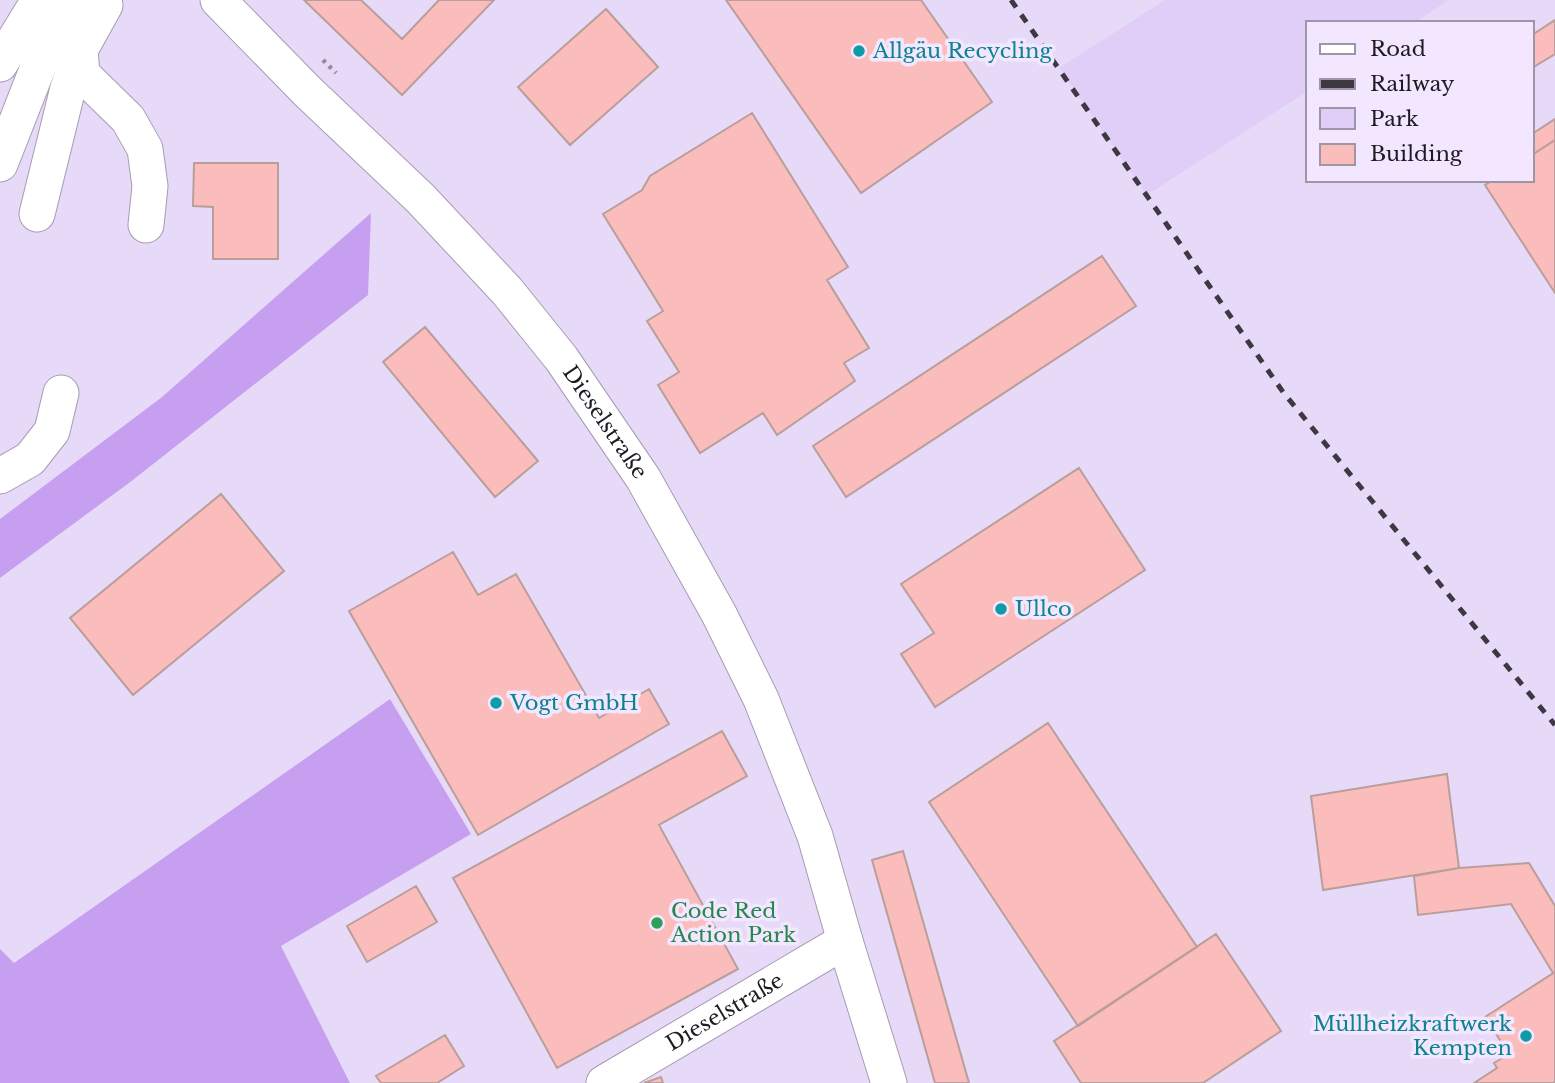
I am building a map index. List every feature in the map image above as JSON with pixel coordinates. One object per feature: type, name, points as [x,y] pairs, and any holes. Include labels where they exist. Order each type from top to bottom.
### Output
[{"type":"street","name":"Dieselstraße","points":[[219,0],[307,90],[421,198],[507,291],[561,358],[643,478],[719,614],[761,699],[815,836],[889,1083]]},
{"type":"street","points":[[37,214],[68,88],[99,4]]},
{"type":"street","points":[[0,164],[51,34],[99,4]]},
{"type":"street","points":[[0,64],[33,9]]},
{"type":"street","points":[[0,85],[33,9]]},
{"type":"street","points":[[80,50],[82,74],[128,119],[145,149],[150,187],[146,225]]},
{"type":"street","points":[[0,476],[30,458],[52,431],[61,393]]},
{"type":"street","name":"Dieselstraße","points":[[604,1083],[845,941]]},
{"type":"shaded area","points":[[0,0],[1555,0],[1555,1083],[350,1083],[281,946],[471,834],[390,699],[13,964],[0,949],[0,578],[129,483],[371,214],[162,397],[0,519]]},
{"type":"shaded area","points":[[371,213],[368,295],[129,483],[0,578],[0,519],[162,397]]},
{"type":"shaded area","points":[[390,699],[471,834],[281,946],[350,1083],[0,1083],[0,949],[14,963]]},
{"type":"green space","points":[[1165,0],[1449,0],[1417,21],[1306,21],[1306,92],[1147,195],[1059,68]]},
{"type":"building","points":[[304,0],[361,0],[402,39],[439,0],[494,0],[402,95]]},
{"type":"building","name":"Allgäu Recycling","points":[[726,0],[921,0],[992,102],[861,193]]},
{"type":"building","points":[[606,9],[658,67],[570,145],[518,87]]},
{"type":"building","points":[[1555,20],[1555,54],[1534,67],[1534,34]]},
{"type":"building","points":[[752,113],[848,267],[827,280],[869,348],[844,363],[855,381],[777,435],[763,413],[700,453],[658,385],[679,372],[647,321],[663,311],[603,214],[642,190],[650,176]]},
{"type":"building","points":[[1555,119],[1555,140],[1534,154],[1534,133]]},
{"type":"building","points":[[1555,140],[1555,293],[1485,185],[1490,182],[1534,182],[1534,154]]},
{"type":"building","points":[[194,163],[278,163],[278,259],[213,259],[213,207],[193,206]]},
{"type":"building","points":[[1102,256],[1136,306],[846,497],[813,446]]},
{"type":"building","points":[[425,327],[538,461],[495,497],[383,362]]},
{"type":"building","name":"Ullco","points":[[1079,468],[1145,570],[935,707],[901,654],[934,633],[901,584]]},
{"type":"building","points":[[221,494],[284,571],[133,695],[70,618]]},
{"type":"building","name":"Vogt GmbH","points":[[453,552],[478,595],[516,574],[599,718],[649,689],[669,724],[478,835],[349,611]]},
{"type":"building","points":[[1048,723],[1197,947],[1078,1026],[929,802]]},
{"type":"building","points":[[722,731],[747,776],[659,825],[738,969],[557,1068],[453,878]]},
{"type":"building","points":[[1447,774],[1459,868],[1323,890],[1311,796]]},
{"type":"building","points":[[903,851],[969,1083],[935,1083],[872,860]]},
{"type":"building","points":[[1529,863],[1555,906],[1553,973],[1511,904],[1418,915],[1414,876],[1459,868]]},
{"type":"building","points":[[416,886],[437,922],[367,962],[347,926]]},
{"type":"building","points":[[1216,934],[1281,1031],[1203,1083],[1081,1083],[1054,1041]]},
{"type":"building","name":"Müllheizkraftwerk Kempten","points":[[1555,972],[1555,1083],[1474,1083],[1497,1068],[1494,1063],[1509,1054],[1485,1017]]},
{"type":"building","points":[[445,1035],[464,1066],[437,1083],[381,1083],[376,1076]]},
{"type":"building","points":[[661,1077],[663,1083],[644,1083]]},
{"type":"railway","points":[[1011,0],[1283,392],[1555,725]]},
{"type":"place","name":"Allgäu Recycling","points":[[859,51]]},
{"type":"place","name":"Ullco","points":[[1001,609]]},
{"type":"place","name":"Vogt GmbH","points":[[496,703]]},
{"type":"place","name":"Code Red Action Park","points":[[657,923]]},
{"type":"place","name":"Müllheizkraftwerk Kempten","points":[[1526,1036]]}]
